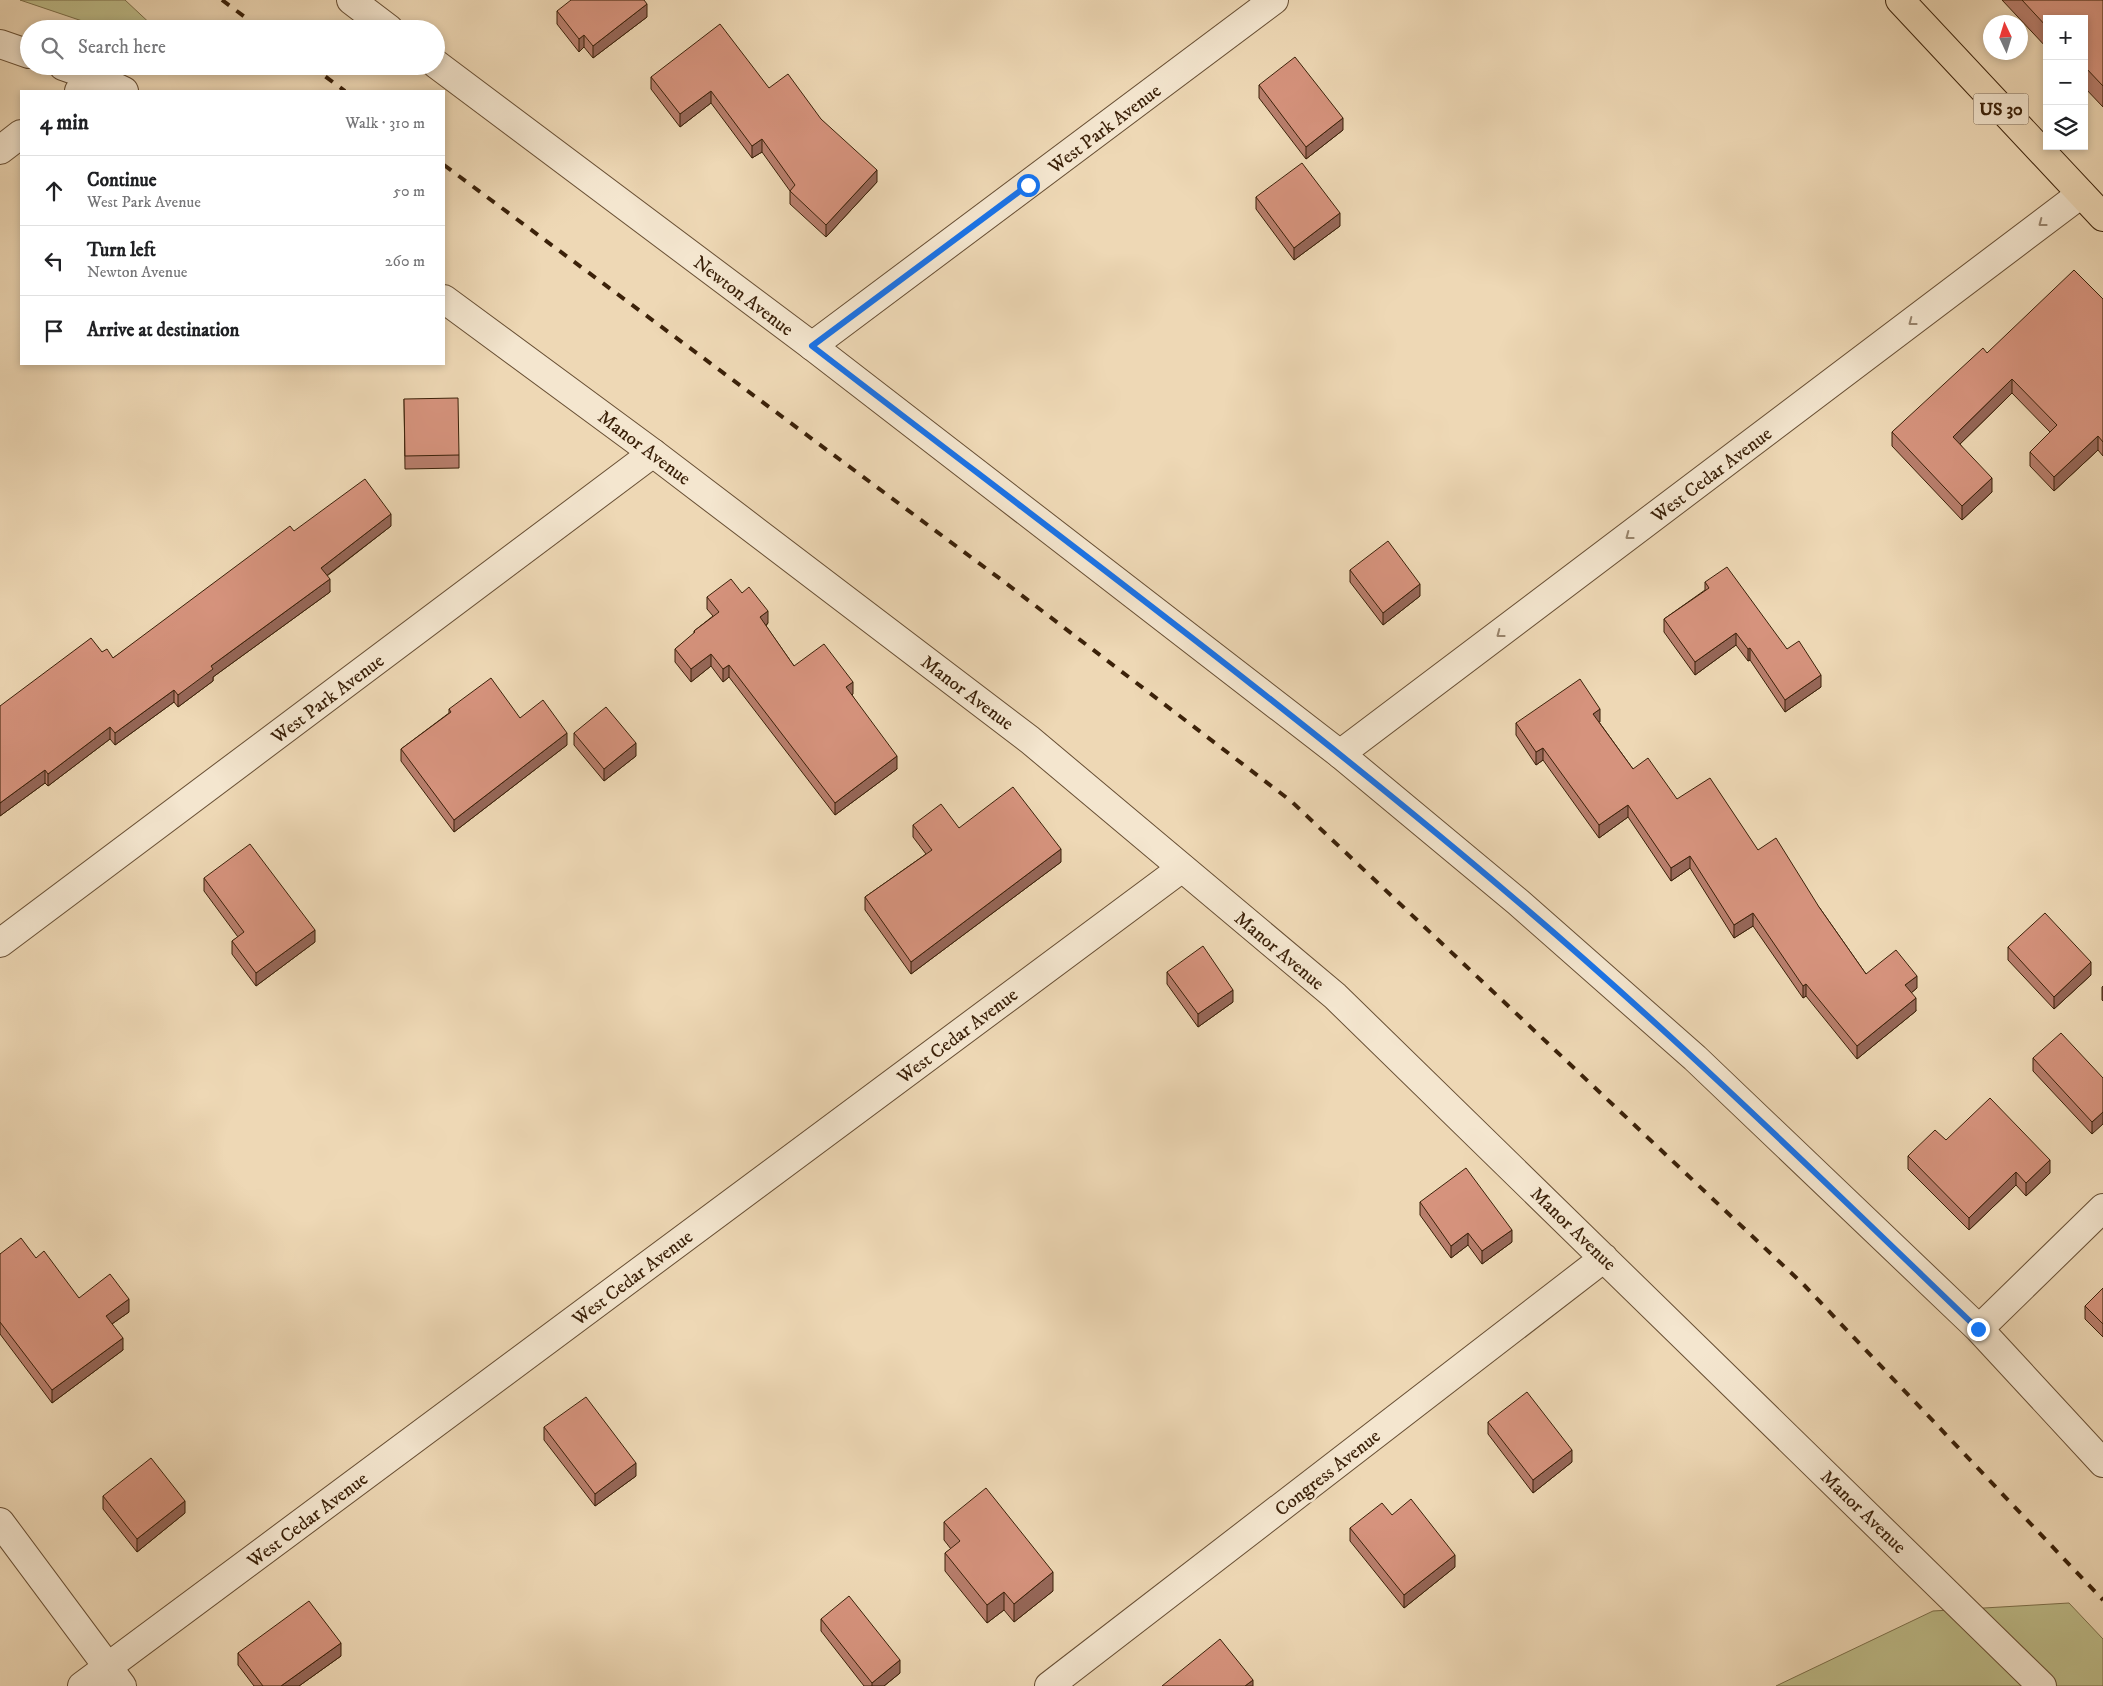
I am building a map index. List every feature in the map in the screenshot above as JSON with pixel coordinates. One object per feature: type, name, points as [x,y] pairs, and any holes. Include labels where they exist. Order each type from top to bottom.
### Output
[{"type":"highway","name":"US 30","points":[[1900,0],[2103,217]]},
{"type":"street","points":[[351,0],[377,20]]},
{"type":"street","name":"West Park Avenue","points":[[812,346],[1274,0]]},
{"type":"street","points":[[0,44],[20,51]]},
{"type":"street","name":"Newton Avenue","points":[[445,71],[812,346],[1340,754],[1518,902],[1694,1058],[1978,1329],[2103,1464]]},
{"type":"street","points":[[75,75],[88,85],[118,90]]},
{"type":"street","points":[[0,150],[20,135]]},
{"type":"street","name":"West Cedar Avenue","points":[[1340,754],[2081,194]]},
{"type":"street","name":"Manor Avenue","points":[[445,300],[653,453],[1030,740],[1335,996],[2042,1686]]},
{"type":"street","name":"West Park Avenue","points":[[0,944],[653,453]]},
{"type":"street","name":"West Cedar Avenue","points":[[82,1686],[114,1677],[1182,868]]},
{"type":"street","points":[[1978,1329],[2103,1208]]},
{"type":"street","name":"Congress Avenue","points":[[1050,1686],[1604,1258]]},
{"type":"street","points":[[0,1522],[114,1677]]},
{"type":"shaded area","points":[[20,0],[125,0],[146,20],[79,20]]},
{"type":"shaded area","points":[[2069,1603],[2103,1639],[2103,1686],[1776,1686],[1933,1611]]},
{"type":"building","points":[[571,0],[644,0],[647,4],[593,46],[584,35],[579,39],[557,11]]},
{"type":"building","points":[[2022,0],[2103,0],[2103,86],[2088,70],[2088,15],[2043,15],[2043,23]]},
{"type":"building","points":[[720,24],[769,88],[788,74],[821,119],[877,170],[826,225],[790,191],[795,185],[762,139],[752,146],[711,91],[680,114],[651,77]]},
{"type":"building","points":[[1295,57],[1343,118],[1306,147],[1259,85]]},
{"type":"building","points":[[1302,163],[1340,213],[1294,248],[1256,197]]},
{"type":"building","points":[[2074,270],[2103,299],[2103,442],[2098,436],[2054,477],[2030,452],[2057,425],[2012,379],[1953,437],[1992,478],[1962,506],[1892,432],[1983,348],[1987,353]]},
{"type":"building","points":[[458,398],[459,455],[405,456],[404,399]]},
{"type":"building","points":[[365,479],[391,514],[321,568],[330,579],[211,666],[213,669],[178,695],[174,690],[115,733],[110,727],[48,774],[45,770],[0,803],[0,706],[91,638],[102,652],[107,649],[113,658],[290,526],[294,531]]},
{"type":"building","points":[[1388,541],[1420,584],[1383,613],[1350,570]]},
{"type":"building","points":[[1727,567],[1787,649],[1799,641],[1821,675],[1785,700],[1750,648],[1748,649],[1736,633],[1695,662],[1664,619],[1709,588],[1705,582]]},
{"type":"building","points":[[731,579],[742,593],[749,587],[768,611],[760,617],[794,666],[824,644],[853,682],[846,687],[897,756],[835,803],[729,665],[723,669],[711,654],[691,669],[675,649],[694,631],[719,612],[707,597]]},
{"type":"building","points":[[491,678],[520,718],[543,700],[567,733],[454,820],[401,749],[451,712],[449,709]]},
{"type":"building","points":[[1580,679],[1600,709],[1593,714],[1633,769],[1648,758],[1677,799],[1710,778],[1758,850],[1776,838],[1819,907],[1866,974],[1896,950],[1917,976],[1905,985],[1916,998],[1857,1046],[1806,984],[1803,986],[1753,913],[1734,925],[1690,856],[1671,868],[1628,805],[1599,825],[1543,748],[1536,752],[1516,723]]},
{"type":"building","points":[[606,707],[636,743],[604,769],[574,733]]},
{"type":"building","points":[[1013,787],[1061,849],[911,962],[865,897],[932,850],[913,825],[941,804],[959,828]]},
{"type":"building","points":[[250,844],[315,930],[256,973],[232,941],[244,932],[204,878]]},
{"type":"building","points":[[2045,913],[2091,962],[2054,997],[2008,947]]},
{"type":"building","points":[[1203,946],[1233,990],[1198,1014],[1167,972]]},
{"type":"building","points":[[2061,1033],[2103,1078],[2103,1112],[2092,1122],[2033,1058]]},
{"type":"building","points":[[1990,1098],[2050,1160],[2026,1183],[2016,1172],[1969,1218],[1908,1156],[1935,1130],[1946,1140]]},
{"type":"building","points":[[1466,1168],[1512,1230],[1482,1251],[1468,1233],[1451,1246],[1420,1202]]},
{"type":"building","points":[[21,1238],[36,1258],[44,1251],[79,1298],[110,1274],[129,1299],[106,1316],[123,1338],[52,1390],[0,1322],[0,1254]]},
{"type":"building","points":[[2103,1288],[2103,1324],[2085,1306]]},
{"type":"building","points":[[1527,1392],[1572,1450],[1533,1480],[1488,1422]]},
{"type":"building","points":[[586,1397],[636,1463],[595,1494],[544,1427]]},
{"type":"building","points":[[151,1458],[185,1501],[137,1539],[103,1496]]},
{"type":"building","points":[[986,1488],[1053,1572],[1014,1604],[1004,1592],[987,1605],[945,1553],[960,1541],[944,1522]]},
{"type":"building","points":[[1411,1499],[1455,1555],[1404,1595],[1350,1528],[1382,1503],[1392,1515]]},
{"type":"building","points":[[849,1596],[900,1660],[872,1683],[821,1619]]},
{"type":"building","points":[[309,1601],[341,1643],[281,1686],[263,1686],[238,1653]]},
{"type":"building","points":[[1220,1639],[1253,1680],[1245,1686],[1162,1686]]},
{"type":"railway","points":[[222,0],[249,20]]},
{"type":"railway","points":[[323,75],[344,90]]},
{"type":"railway","points":[[445,166],[1003,581],[1291,801],[1804,1285],[2103,1600]]},
{"type":"route","points":[[1028,185],[812,346],[1340,754],[1518,902],[1694,1058],[1978,1329]]}]
